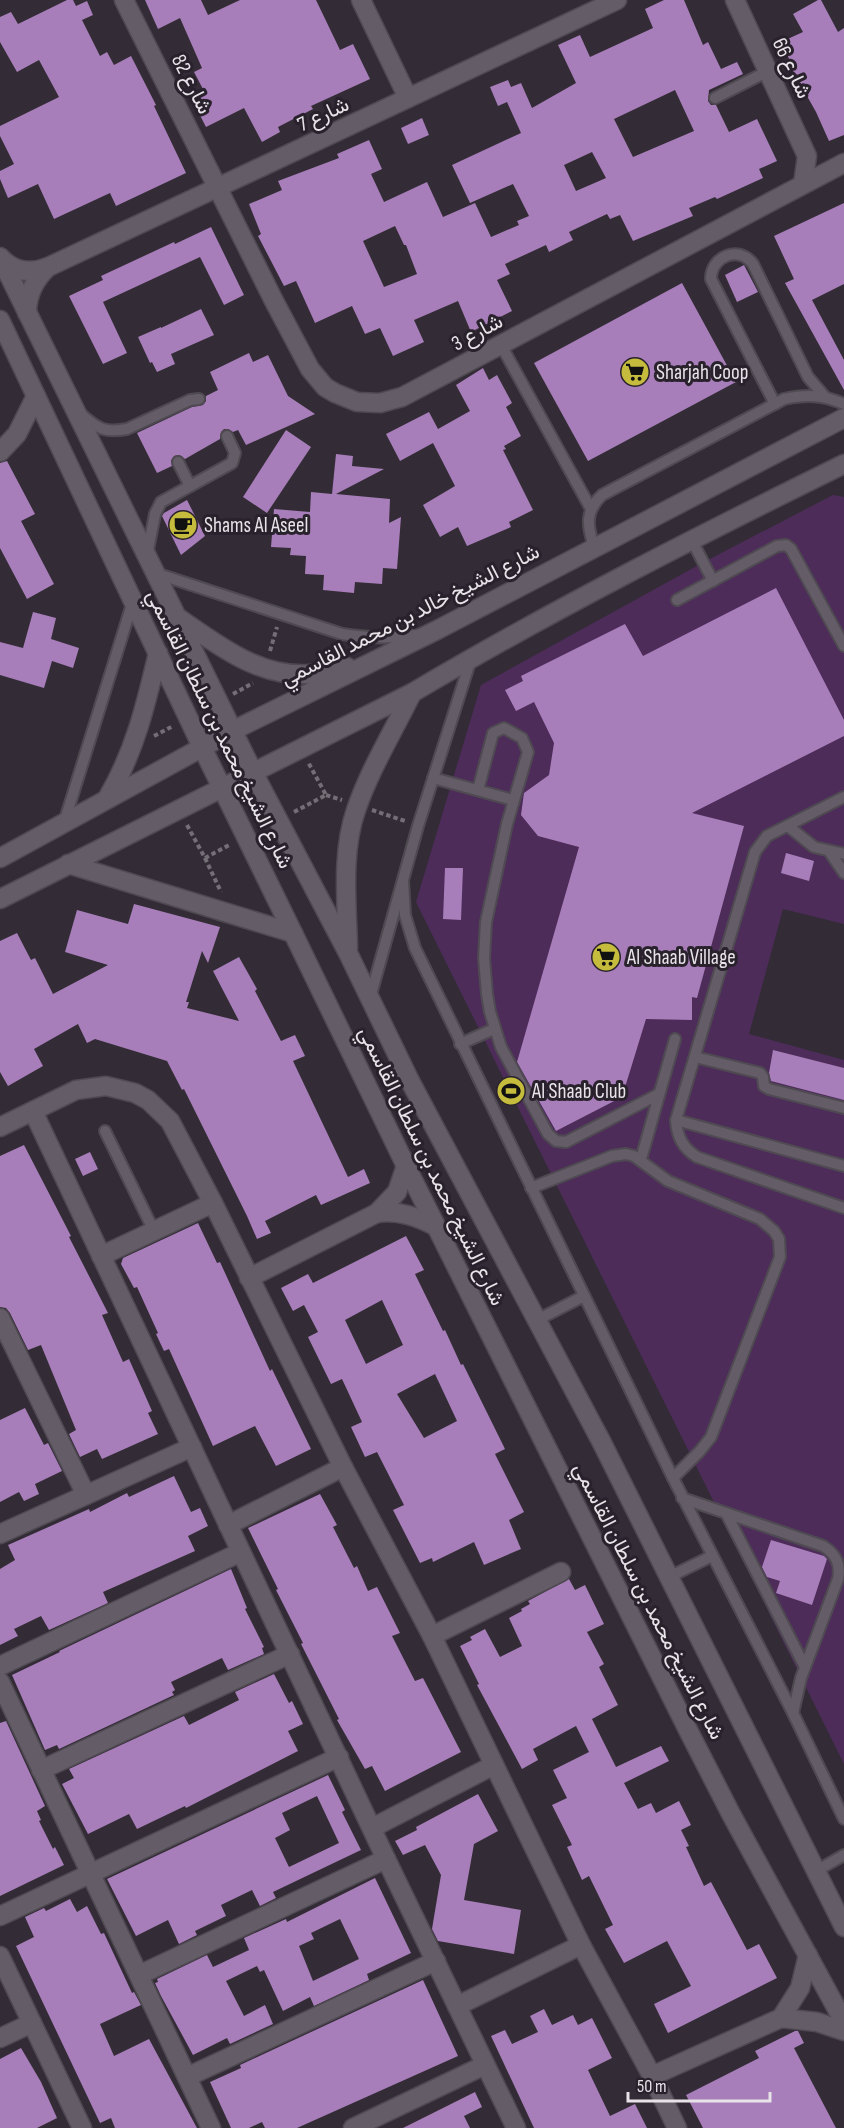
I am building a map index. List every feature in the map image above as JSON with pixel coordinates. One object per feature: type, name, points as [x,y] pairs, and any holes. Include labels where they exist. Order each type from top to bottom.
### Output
[{"type":"street","name":"شارع 82","points":[[124,0],[219,188]]},
{"type":"street","points":[[361,0],[408,98]]},
{"type":"street","name":"شارع 66","points":[[735,0],[807,156]]},
{"type":"street","name":"شارع 7","points":[[0,257],[22,271],[48,267],[611,1]]},
{"type":"street","points":[[803,184],[807,156],[838,166]]},
{"type":"street","name":"شارع 3","points":[[219,188],[310,369],[325,387],[357,402],[368,404],[392,401],[838,166]]},
{"type":"street","name":"شارع الشيخ محمد بن سلطان القاسمي","points":[[0,257],[254,772],[348,953],[410,1081],[535,1321],[601,1441],[844,1927]]},
{"type":"street","points":[[27,313],[27,303],[34,283],[48,267]]},
{"type":"street","name":"شارع الشيخ محمد بن سلطان القاسمي","points":[[0,320],[202,747],[406,1166],[688,1731],[844,2022]]},
{"type":"street","points":[[0,452],[17,434],[36,396]]},
{"type":"street","name":"شارع الشيخ خالد بن محمد القاسمي","points":[[0,858],[234,730],[437,630],[594,546],[844,418]]},
{"type":"street","points":[[0,899],[412,693],[471,658],[691,539],[844,464]]},
{"type":"street","points":[[179,618],[251,665],[266,669],[310,674],[373,662]]},
{"type":"street","points":[[106,799],[135,741],[158,653]]},
{"type":"street","points":[[348,953],[347,879],[349,846],[355,811],[374,767],[412,693]]},
{"type":"street","points":[[69,864],[292,933]]},
{"type":"street","points":[[0,1127],[76,1090],[105,1086],[135,1093],[148,1100],[170,1121],[343,1467],[432,1636],[580,1945],[652,2076],[677,2128]]},
{"type":"street","points":[[33,1111],[386,1859],[516,2128]]},
{"type":"street","points":[[249,1278],[377,1213],[397,1192],[406,1166]]},
{"type":"street","points":[[101,1256],[213,1203]]},
{"type":"street","points":[[377,1213],[408,1215],[437,1227]]},
{"type":"street","points":[[0,1318],[86,1495]]},
{"type":"street","points":[[0,1534],[192,1447]]},
{"type":"street","points":[[228,1525],[343,1467]]},
{"type":"street","points":[[0,1666],[241,1552]]},
{"type":"street","points":[[432,1636],[561,1572]]},
{"type":"street","points":[[41,1770],[290,1654]]},
{"type":"street","points":[[0,1682],[211,2128]]},
{"type":"street","points":[[0,1916],[339,1757]]},
{"type":"street","points":[[372,1828],[494,1764]]},
{"type":"street","points":[[139,1975],[386,1859]]},
{"type":"street","points":[[457,2006],[580,1945]]},
{"type":"street","points":[[782,2018],[800,1988],[808,1955]]},
{"type":"street","points":[[0,1956],[81,2128]]},
{"type":"street","points":[[187,2077],[436,1961]]},
{"type":"street","points":[[652,2076],[782,2018],[817,2022],[844,2031]]},
{"type":"street","points":[[0,2038],[32,2023]]},
{"type":"street","points":[[363,2126],[485,2066]]},
{"type":"lane","points":[[715,98],[768,71]]},
{"type":"lane","points":[[775,404],[711,279],[716,262],[731,254],[744,255],[753,264],[808,376],[825,397]]},
{"type":"lane","points":[[501,345],[591,509]]},
{"type":"lane","points":[[594,546],[588,520],[591,509],[602,495],[784,399],[805,395],[825,397],[844,404]]},
{"type":"lane","points":[[73,407],[97,428],[107,431],[127,429],[156,418],[190,400],[199,399]]},
{"type":"lane","points":[[147,555],[158,508],[166,498],[232,463],[235,453],[227,435]]},
{"type":"lane","points":[[178,462],[190,486]]},
{"type":"lane","points":[[691,539],[713,581]]},
{"type":"lane","points":[[677,600],[777,546],[786,545],[791,549],[844,646]]},
{"type":"lane","points":[[155,573],[342,634],[366,638],[390,638],[437,630]]},
{"type":"lane","points":[[64,823],[134,601]]},
{"type":"lane","points":[[370,998],[433,778],[471,658]]},
{"type":"lane","points":[[478,790],[492,736],[500,728],[507,729],[522,738],[528,752],[513,800],[485,931],[484,958],[487,994],[494,1029],[509,1064],[548,1134],[556,1141],[566,1142],[659,1094]]},
{"type":"lane","points":[[433,778],[513,800]]},
{"type":"lane","points":[[844,797],[767,837],[755,852],[676,1120],[681,1142],[697,1157],[844,1208]]},
{"type":"lane","points":[[788,826],[808,843],[844,854]]},
{"type":"lane","points":[[829,851],[844,873]]},
{"type":"lane","points":[[403,882],[405,915],[415,948],[460,1044],[682,1498],[793,1713],[844,1819]]},
{"type":"lane","points":[[460,1044],[494,1029]]},
{"type":"lane","points":[[641,1160],[675,1040]]},
{"type":"lane","points":[[695,1057],[760,1073],[764,1086],[768,1089],[844,1108]]},
{"type":"lane","points":[[676,1120],[844,1166]]},
{"type":"lane","points":[[105,1131],[154,1231]]},
{"type":"lane","points":[[531,1188],[612,1156],[626,1155],[641,1160],[668,1181],[768,1224],[774,1231],[780,1248],[780,1257],[711,1437],[673,1478]]},
{"type":"lane","points":[[535,1321],[584,1296]]},
{"type":"lane","points":[[682,1498],[823,1546],[837,1559],[838,1579],[805,1667],[793,1713]]},
{"type":"lane","points":[[726,1513],[805,1667]]},
{"type":"lane","points":[[669,1577],[712,1556]]},
{"type":"lane","points":[[816,1871],[844,1856]]},
{"type":"path","points":[[266,669],[280,615]]},
{"type":"path","points":[[205,858],[232,914]]},
{"type":"shaded area","points":[[833,495],[844,497],[844,924],[783,909],[749,1034],[844,1060],[844,1764],[416,902],[481,685],[704,562]]},
{"type":"building","points":[[67,0],[73,0],[76,6],[87,1],[93,15],[82,20],[100,56],[107,52],[114,65],[131,56],[186,173],[116,206],[110,193],[54,219],[38,184],[8,198],[0,179],[0,171],[14,164],[0,136],[0,126],[59,97],[39,60],[17,72],[0,42],[0,17],[11,12],[18,24]]},
{"type":"building","points":[[145,0],[201,0],[208,15],[240,0],[316,0],[340,50],[353,44],[370,79],[311,106],[313,109],[278,127],[280,132],[262,142],[244,108],[206,127],[191,98],[204,91],[194,72],[202,68],[180,18],[158,29]]},
{"type":"building","points":[[664,0],[684,0],[703,45],[708,42],[721,69],[737,62],[743,74],[709,90],[708,101],[711,105],[716,105],[729,132],[757,119],[777,161],[759,169],[763,178],[717,199],[715,197],[689,208],[693,216],[633,241],[620,215],[610,219],[607,214],[569,232],[573,240],[549,252],[546,245],[505,264],[510,274],[497,280],[512,311],[471,332],[458,301],[414,320],[424,342],[393,356],[380,328],[365,334],[352,306],[315,323],[296,281],[284,286],[258,236],[261,234],[249,204],[282,190],[278,181],[339,158],[337,154],[369,140],[382,169],[371,174],[384,202],[427,182],[443,217],[475,203],[491,237],[519,225],[517,221],[529,216],[513,184],[470,203],[452,165],[521,133],[507,102],[498,106],[490,87],[508,80],[511,87],[521,83],[532,108],[576,83],[558,45],[580,35],[590,57],[653,28],[645,9]],"holes":[[[675,90],[694,131],[633,157],[614,119]],[[592,152],[606,178],[576,191],[564,165]],[[395,226],[406,245],[417,274],[384,287],[363,241]]]},
{"type":"building","points":[[821,0],[838,32],[844,28],[844,135],[829,141],[816,112],[789,64],[791,63],[781,42],[803,32],[793,14]]},
{"type":"building","points":[[422,118],[429,135],[408,144],[401,128]]},
{"type":"building","points":[[844,203],[844,284],[812,300],[844,360],[844,390],[785,283],[794,279],[774,236]]},
{"type":"building","points":[[211,227],[244,295],[224,305],[200,257],[103,302],[127,353],[103,364],[69,296],[103,280],[101,276]]},
{"type":"building","points":[[744,265],[758,292],[737,302],[725,275]]},
{"type":"building","name":"Sharjah Coop","points":[[682,283],[736,382],[588,461],[534,363]]},
{"type":"building","points":[[201,309],[214,335],[171,354],[175,364],[157,372],[152,362],[150,363],[138,337]]},
{"type":"building","points":[[249,353],[253,362],[268,355],[288,396],[315,414],[246,445],[238,430],[233,432],[224,429],[220,439],[185,459],[179,455],[174,456],[171,461],[172,466],[157,473],[137,433],[192,407],[203,405],[206,396],[218,390],[210,372]]},
{"type":"building","points":[[483,368],[489,380],[497,375],[512,403],[506,407],[521,436],[504,446],[506,449],[503,450],[533,510],[509,522],[511,527],[467,546],[458,527],[440,537],[423,505],[455,486],[433,443],[400,461],[386,434],[429,412],[438,429],[470,411],[456,385]]},
{"type":"building","points":[[286,430],[311,447],[267,513],[243,497]]},
{"type":"building","points":[[336,454],[353,456],[352,466],[384,469],[336,494],[390,499],[389,523],[401,517],[397,569],[383,568],[382,584],[355,582],[354,593],[323,590],[324,575],[305,574],[306,556],[290,555],[291,548],[271,547],[274,509],[310,512],[311,492],[332,494]]},
{"type":"building","points":[[7,461],[35,514],[21,521],[54,584],[27,599],[0,548],[0,463]]},
{"type":"building","name":"Shams Al Aseel","points":[[187,500],[205,536],[181,555],[162,516]]},
{"type":"building","name":"Al Shaab Village","points":[[776,588],[844,720],[844,736],[692,813],[744,826],[697,998],[692,997],[692,1020],[646,1019],[622,1097],[556,1131],[517,1062],[579,847],[538,836],[521,815],[524,793],[549,775],[554,743],[534,702],[516,711],[505,690],[523,681],[521,676],[625,624],[643,656]]},
{"type":"building","points":[[33,612],[56,618],[51,639],[79,648],[73,668],[52,661],[44,688],[0,675],[0,642],[23,648]]},
{"type":"building","points":[[786,853],[814,861],[809,881],[781,873]]},
{"type":"building","points":[[445,868],[463,868],[461,920],[443,919]]},
{"type":"building","points":[[134,904],[220,927],[208,963],[202,951],[186,1002],[189,1002],[187,1008],[239,1021],[213,971],[239,957],[281,1041],[295,1035],[305,1056],[293,1061],[348,1177],[364,1169],[370,1183],[321,1205],[316,1195],[265,1221],[271,1233],[257,1239],[184,1089],[182,1090],[167,1061],[95,1039],[87,1043],[78,1024],[34,1049],[43,1066],[8,1086],[0,1072],[0,941],[17,933],[31,960],[35,958],[53,994],[108,965],[65,952],[77,910],[128,924]]},
{"type":"building","points":[[773,1050],[844,1068],[844,1100],[771,1081],[769,1073]]},
{"type":"building","points":[[24,1145],[108,1313],[102,1315],[123,1362],[129,1359],[152,1411],[148,1413],[158,1434],[102,1459],[97,1449],[80,1457],[69,1434],[76,1430],[41,1345],[28,1350],[10,1313],[6,1308],[0,1307],[0,1156]]},
{"type":"building","points":[[90,1152],[98,1169],[83,1176],[75,1159]]},
{"type":"building","points":[[198,1223],[217,1263],[220,1262],[270,1371],[272,1369],[311,1449],[276,1466],[255,1426],[213,1446],[169,1349],[164,1351],[137,1287],[134,1288],[121,1264],[123,1258]]},
{"type":"building","points":[[406,1236],[424,1270],[415,1274],[505,1449],[495,1454],[524,1512],[509,1520],[521,1549],[484,1565],[474,1542],[433,1562],[432,1558],[420,1563],[393,1510],[404,1505],[377,1452],[365,1457],[351,1427],[362,1422],[342,1379],[331,1384],[308,1337],[318,1332],[304,1305],[293,1311],[281,1288],[308,1274],[313,1283]],"holes":[[[382,1300],[403,1345],[366,1364],[345,1320]],[[435,1374],[457,1421],[424,1438],[397,1394]]]},
{"type":"building","points":[[25,1408],[44,1445],[48,1443],[62,1471],[35,1484],[39,1494],[24,1501],[19,1492],[0,1502],[0,1420]]},
{"type":"building","points":[[174,1476],[191,1512],[200,1508],[208,1526],[188,1536],[195,1551],[103,1592],[108,1603],[49,1630],[41,1616],[14,1629],[18,1636],[0,1645],[0,1569],[15,1560],[8,1545],[89,1509],[90,1512],[127,1493],[129,1497]]},
{"type":"building","points":[[320,1494],[337,1525],[333,1527],[354,1568],[357,1566],[368,1591],[377,1587],[400,1633],[392,1636],[415,1681],[423,1678],[461,1752],[385,1791],[372,1766],[365,1769],[337,1720],[339,1719],[301,1644],[303,1643],[248,1528]]},
{"type":"building","points":[[771,1540],[824,1556],[827,1559],[812,1605],[776,1593],[780,1581],[767,1577],[762,1567]]},
{"type":"building","points":[[231,1569],[247,1608],[245,1609],[264,1647],[262,1648],[264,1654],[228,1670],[222,1658],[171,1682],[175,1690],[172,1692],[174,1695],[59,1749],[57,1745],[45,1750],[12,1675]]},
{"type":"building","points":[[569,1579],[575,1590],[585,1585],[604,1624],[587,1632],[604,1664],[599,1667],[618,1705],[592,1719],[616,1767],[661,1746],[669,1761],[624,1783],[638,1809],[651,1803],[656,1813],[679,1801],[691,1825],[681,1830],[689,1846],[686,1847],[704,1886],[711,1882],[747,1950],[759,1944],[777,1978],[668,2033],[654,2004],[691,1986],[667,1941],[624,1963],[605,1929],[613,1925],[589,1876],[582,1880],[567,1847],[572,1845],[552,1805],[567,1798],[553,1770],[589,1752],[576,1726],[533,1749],[538,1760],[522,1769],[477,1685],[479,1684],[460,1646],[472,1640],[470,1637],[485,1629],[500,1657],[522,1646],[509,1618],[530,1604],[528,1601]]},
{"type":"building","points":[[274,1674],[289,1703],[292,1701],[303,1724],[288,1731],[298,1751],[186,1808],[185,1806],[137,1829],[129,1814],[88,1834],[62,1784],[74,1778],[69,1769],[184,1716],[189,1725],[239,1700],[235,1692]]},
{"type":"building","points":[[6,1721],[45,1806],[37,1811],[41,1820],[39,1821],[64,1865],[0,1896],[0,1723]]},
{"type":"building","points":[[328,1775],[345,1810],[342,1812],[361,1850],[273,1892],[276,1898],[260,1906],[252,1890],[221,1905],[226,1916],[195,1931],[197,1935],[179,1944],[168,1920],[136,1936],[107,1879]],"holes":[[[317,1796],[339,1843],[289,1867],[275,1838],[290,1830],[282,1813]]]},
{"type":"building","points":[[478,1794],[498,1831],[474,1844],[464,1900],[521,1910],[514,1954],[438,1941],[432,1929],[441,1875],[425,1845],[403,1855],[395,1841],[417,1830],[416,1827]]},
{"type":"building","points":[[375,1878],[411,1953],[367,1974],[369,1980],[314,2006],[310,1997],[283,2011],[264,1970],[260,1972],[257,1966],[226,1981],[244,2016],[265,2005],[273,2024],[230,2044],[227,2038],[193,2055],[161,1996],[155,1983],[158,1982],[157,1979],[207,1955],[213,1967],[249,1950],[244,1938],[286,1919],[287,1922]],"holes":[[[340,1919],[359,1959],[313,1981],[299,1946],[314,1939],[311,1933]]]},
{"type":"building","points":[[70,1899],[77,1912],[87,1906],[101,1934],[104,1933],[132,1993],[134,1992],[141,2005],[100,2024],[114,2056],[149,2039],[197,2128],[115,2128],[111,2118],[100,2123],[16,1946],[34,1937],[25,1917],[44,1908],[46,1911]]},
{"type":"building","points":[[423,1980],[458,2056],[297,2128],[265,2128],[262,2122],[249,2128],[231,2128],[210,2082],[241,2068],[240,2065]]},
{"type":"building","points":[[544,2009],[552,2025],[573,2015],[578,2025],[592,2018],[612,2058],[588,2070],[610,2116],[635,2104],[647,2128],[534,2128],[491,2036],[505,2030],[512,2044],[538,2032],[530,2016]]},
{"type":"building","points":[[798,2031],[804,2043],[794,2048],[836,2128],[703,2128],[686,2095],[759,2058],[755,2051]]},
{"type":"building","points":[[21,2048],[41,2082],[57,2118],[37,2128],[0,2128],[0,2059]]},
{"type":"building","points":[[475,2092],[482,2107],[464,2116],[470,2128],[403,2128]]},
{"type":"place","name":"Sharjah Coop","points":[[635,372]]},
{"type":"place","name":"Shams Al Aseel","points":[[183,525]]},
{"type":"place","name":"Al Shaab Village","points":[[606,957]]},
{"type":"place","name":"Al Shaab Club","points":[[511,1091]]}]
